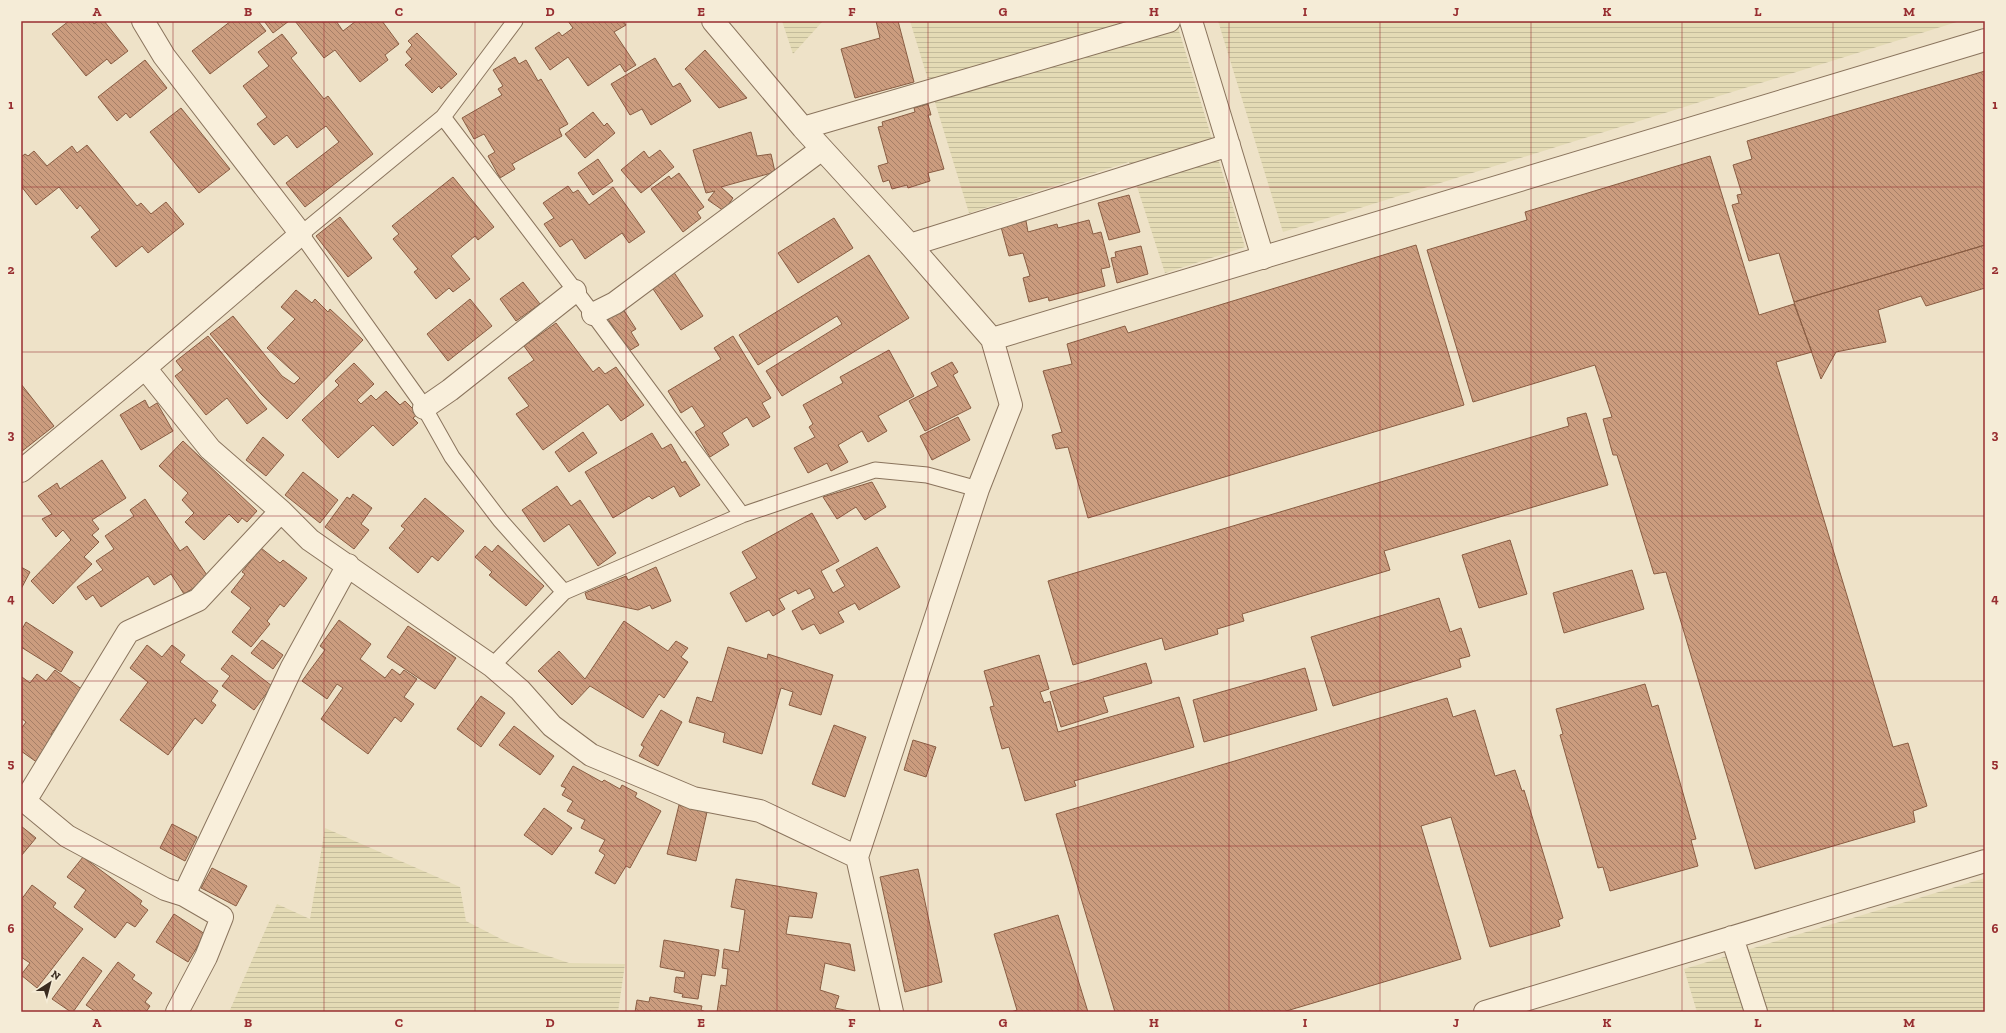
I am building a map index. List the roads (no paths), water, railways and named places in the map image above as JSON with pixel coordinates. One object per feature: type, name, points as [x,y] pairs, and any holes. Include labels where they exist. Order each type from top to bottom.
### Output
[{"type":"street","points":[[21,471],[145,368],[301,234],[164,56],[143,21]]},
{"type":"street","points":[[713,21],[803,128],[910,245],[992,340],[1011,405],[978,489],[857,857],[892,1012]]},
{"type":"street","points":[[803,128],[1169,21]]},
{"type":"street","points":[[1192,21],[1263,258]]},
{"type":"street","points":[[992,340],[1985,40]]},
{"type":"street","points":[[910,245],[1229,145]]},
{"type":"street","points":[[593,314],[615,303],[822,149]]},
{"type":"street","points":[[424,408],[450,390],[575,291]]},
{"type":"street","points":[[145,368],[210,449],[281,511],[310,540],[492,666],[520,690],[552,726],[591,755],[694,798],[760,811],[857,857]]},
{"type":"street","points":[[178,1012],[206,958],[222,917],[184,895],[165,889],[67,836],[23,800],[128,632],[198,600],[281,511]]},
{"type":"street","points":[[184,895],[292,666],[348,565]]},
{"type":"street","points":[[1485,1012],[1985,861]]},
{"type":"street","points":[[1732,937],[1756,1012]]},
{"type":"lane","points":[[515,21],[442,117],[301,234],[424,408],[452,457],[500,520],[564,592]]},
{"type":"lane","points":[[442,117],[593,314],[742,515]]},
{"type":"lane","points":[[492,666],[564,592],[742,515],[875,470],[927,475],[978,489]]}]
